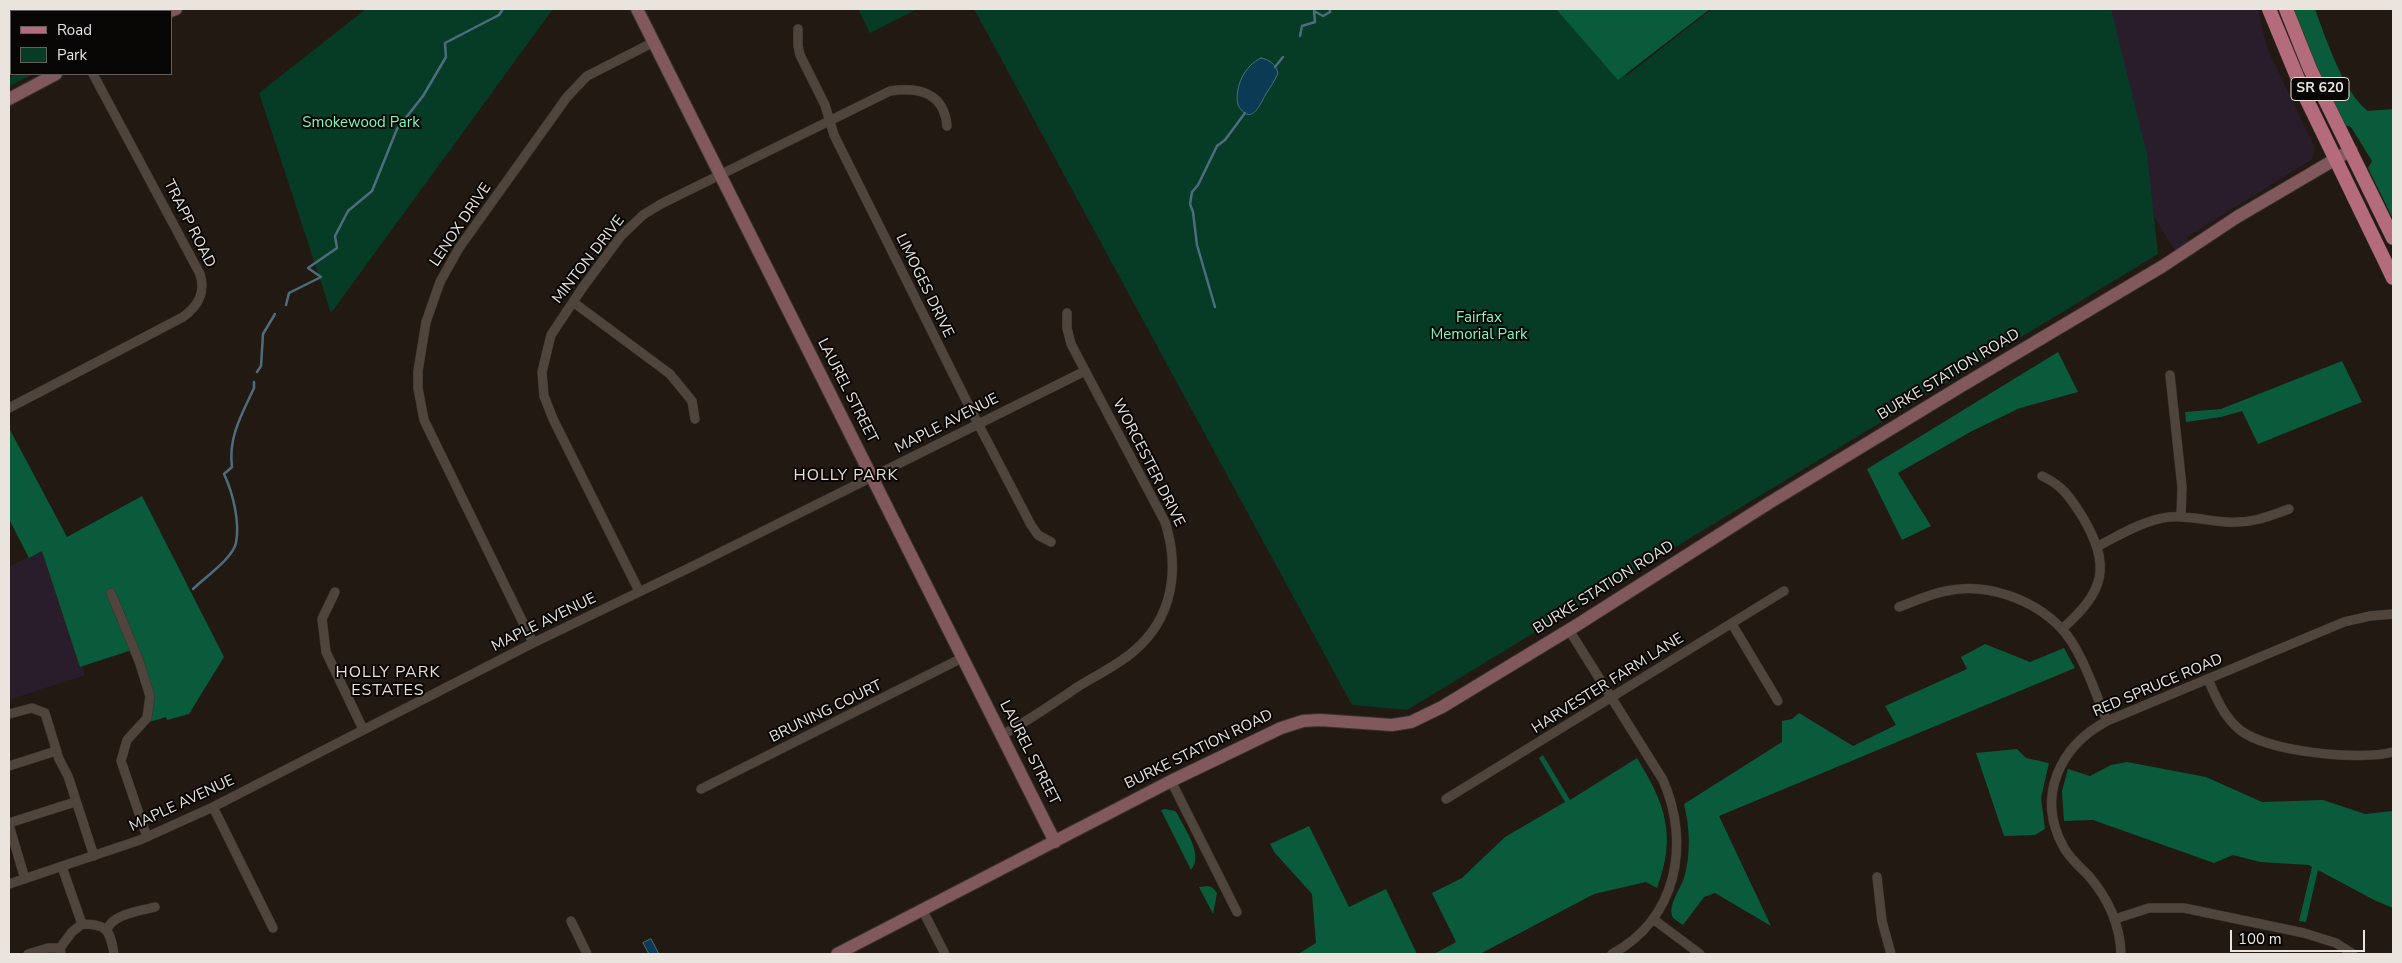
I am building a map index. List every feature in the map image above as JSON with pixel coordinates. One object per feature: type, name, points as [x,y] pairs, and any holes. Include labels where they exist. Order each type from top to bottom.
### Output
[{"type":"main road","name":"SR 620","points":[[2269,9],[2286,55],[2393,278]]},
{"type":"main road","name":"SR 620","points":[[2286,9],[2310,69],[2393,238]]},
{"type":"street","name":"LAUREL STREET","points":[[638,9],[962,658],[1004,734],[1055,842]]},
{"type":"street","name":"LIMOGES DRIVE","points":[[798,30],[800,55],[825,105],[829,121],[978,423],[1031,525],[1038,535],[1051,542]]},
{"type":"street","name":"LENOX DRIVE","points":[[533,643],[424,420],[418,388],[421,347],[432,302],[450,262],[567,97],[588,76],[654,42]]},
{"type":"street","points":[[9,99],[54,75]]},
{"type":"street","name":"TRAPP ROAD","points":[[9,408],[183,317],[197,304],[201,296],[203,288],[200,274],[94,75]]},
{"type":"street","name":"MINTON DRIVE","points":[[639,591],[552,419],[544,396],[542,372],[547,345],[556,326],[621,236],[635,222],[661,204],[878,96],[902,89],[922,92],[935,98],[944,110],[947,126]]},
{"type":"street","name":"BURKE STATION ROAD","points":[[837,954],[923,912],[1172,781],[1281,728],[1295,723],[1320,720],[1392,725],[1419,719],[1569,630],[1786,493],[2155,270],[2237,217],[2351,150]]},
{"type":"street","points":[[573,302],[670,374],[692,401],[695,419]]},
{"type":"street","name":"WORCESTER DRIVE","points":[[1004,734],[1135,650],[1158,622],[1171,590],[1173,556],[1165,522],[1071,344],[1067,328],[1067,313]]},
{"type":"street","name":"MAPLE AVENUE","points":[[9,884],[147,837],[212,807],[533,643],[1085,371]]},
{"type":"street","points":[[2170,375],[2182,486],[2181,516]]},
{"type":"street","points":[[2042,476],[2057,482],[2068,494],[2093,534],[2098,546],[2100,568],[2093,595],[2084,608],[2062,629]]},
{"type":"street","points":[[2098,546],[2146,523],[2166,517],[2181,516],[2227,523],[2253,522],[2289,509]]},
{"type":"street","points":[[1899,607],[1947,590],[1986,590],[2008,595],[2025,602],[2062,629],[2081,661],[2106,721]]},
{"type":"street","name":"HARVESTER FARM LANE","points":[[1446,799],[1784,591]]},
{"type":"street","points":[[335,592],[322,618],[326,652],[363,729]]},
{"type":"street","points":[[111,593],[139,661],[150,696],[148,718],[127,740],[121,761],[147,837]]},
{"type":"street","name":"RED SPRUCE ROAD","points":[[2121,954],[2115,919],[2098,887],[2064,847],[2056,828],[2052,808],[2055,781],[2066,755],[2084,735],[2106,721],[2344,622],[2370,616],[2393,614]]},
{"type":"street","points":[[1732,624],[1778,701]]},
{"type":"street","points":[[1569,630],[1663,780],[1676,816],[1678,842],[1676,866],[1670,887],[1653,919],[1630,942],[1612,954]]},
{"type":"street","name":"BRUNING COURT","points":[[701,789],[962,658]]},
{"type":"street","points":[[2208,679],[2218,702],[2232,723],[2258,741],[2274,746],[2353,756],[2372,756],[2393,752]]},
{"type":"street","points":[[9,714],[32,708],[45,713],[56,751],[68,776],[94,856]]},
{"type":"street","points":[[9,766],[56,751]]},
{"type":"street","points":[[1172,781],[1237,912]]},
{"type":"street","points":[[25,879],[9,824],[75,802]]},
{"type":"street","points":[[212,807],[273,928]]},
{"type":"street","points":[[62,867],[82,924]]},
{"type":"street","points":[[1877,876],[1879,905],[1890,954]]},
{"type":"street","points":[[107,930],[109,924],[115,920],[155,907]]},
{"type":"street","points":[[2115,919],[2149,908],[2184,908],[2304,934],[2336,943],[2353,954]]},
{"type":"street","points":[[923,912],[945,954]]},
{"type":"street","points":[[1653,919],[1700,954]]},
{"type":"street","points":[[571,921],[587,954]]},
{"type":"street","points":[[28,954],[48,948],[61,951],[72,932],[82,924],[102,926],[107,930],[111,937],[114,954]]},
{"type":"shaded area","points":[[9,9],[156,9],[10,10],[10,75],[32,75],[9,87]]},
{"type":"shaded area","points":[[2088,9],[2258,9],[2267,48],[2314,146],[2314,154],[2311,160],[2187,237],[2192,245],[2177,254],[2119,159]]},
{"type":"shaded area","points":[[43,549],[85,675],[9,700],[9,567]]},
{"type":"green space","name":"Smokewood Park","points":[[366,9],[553,9],[331,313],[259,93]]},
{"type":"green space","points":[[858,9],[917,9],[870,33]]},
{"type":"green space","name":"Fairfax Memorial Park","points":[[974,9],[1555,9],[1626,76],[1712,9],[2111,9],[2147,154],[2158,254],[1407,710],[1352,705]]},
{"type":"green space","points":[[1556,9],[1710,9],[1618,80]]},
{"type":"green space","points":[[2292,9],[2315,9],[2336,64],[2359,103],[2368,111],[2393,109],[2393,219],[2368,168],[2372,161],[2351,127],[2344,125],[2323,82]]},
{"type":"green space","points":[[14,75],[31,75],[9,86],[9,78]]},
{"type":"green space","points":[[2058,352],[2078,392],[2020,408],[1972,431],[1898,473],[1931,526],[1902,540],[1867,469]]},
{"type":"green space","points":[[2342,361],[2362,402],[2258,444],[2242,411],[2221,417],[2186,422],[2185,412],[2221,409]]},
{"type":"green space","points":[[9,428],[67,537],[142,496],[224,657],[189,714],[167,720],[166,717],[143,724],[149,708],[135,649],[80,667],[42,551],[29,558],[9,519]]},
{"type":"green space","points":[[1985,644],[2030,662],[2064,648],[2075,668],[1719,816],[1771,926],[1715,893],[1704,897],[1683,925],[1673,918],[1673,903],[1684,878],[1689,850],[1688,823],[1684,804],[1782,742],[1782,721],[1792,719],[1799,713],[1853,746],[1896,725],[1885,706],[1967,669],[1961,657]]},
{"type":"green space","points":[[2017,749],[2026,758],[2049,763],[2041,798],[2045,829],[2035,835],[2004,836],[1976,753]]},
{"type":"green space","points":[[1543,755],[1570,800],[1637,758],[1655,790],[1665,820],[1666,852],[1657,888],[1646,882],[1594,894],[1480,954],[1434,954],[1456,942],[1432,893],[1462,878],[1505,837],[1565,802],[1539,758]]},
{"type":"green space","points":[[2127,762],[2206,777],[2262,802],[2323,800],[2365,814],[2393,811],[2393,908],[2318,870],[2306,922],[2299,921],[2312,867],[2309,865],[2260,862],[2233,855],[2214,863],[2093,820],[2064,821],[2062,791],[2068,769],[2090,776],[2111,765]]},
{"type":"green space","points":[[1161,810],[1175,811],[1192,842],[1195,857],[1191,870]]},
{"type":"green space","points":[[1309,826],[1349,907],[1386,889],[1417,954],[1298,954],[1316,943],[1312,894],[1275,853],[1270,844]]},
{"type":"green space","points":[[1208,886],[1217,893],[1213,914],[1199,887]]},
{"type":"water","points":[[1261,58],[1272,63],[1278,73],[1257,109],[1251,114],[1247,114],[1238,105],[1239,84],[1250,66]]},
{"type":"water","points":[[651,939],[659,954],[649,954],[643,943]]},
{"type":"waterway","points":[[286,305],[289,293],[321,277],[308,268],[337,248],[335,236],[348,211],[372,191],[397,129],[423,96],[446,57],[445,43],[499,15],[503,9]]},
{"type":"waterway","points":[[1300,36],[1302,26],[1315,22],[1314,11],[1323,16],[1330,12],[1330,9]]},
{"type":"waterway","points":[[1275,67],[1283,57]]},
{"type":"waterway","points":[[1215,307],[1197,245],[1193,212],[1190,204],[1192,192],[1198,185],[1217,146],[1225,140],[1245,113]]},
{"type":"waterway","points":[[257,372],[261,366],[263,334],[275,314]]},
{"type":"waterway","points":[[193,589],[230,555],[236,543],[235,508],[224,474],[232,467],[231,456],[234,436],[254,388],[254,382]]},
{"type":"district","name":"HOLLY PARK","points":[[846,476]]},
{"type":"district","name":"HOLLY PARK ESTATES","points":[[388,682]]}]
